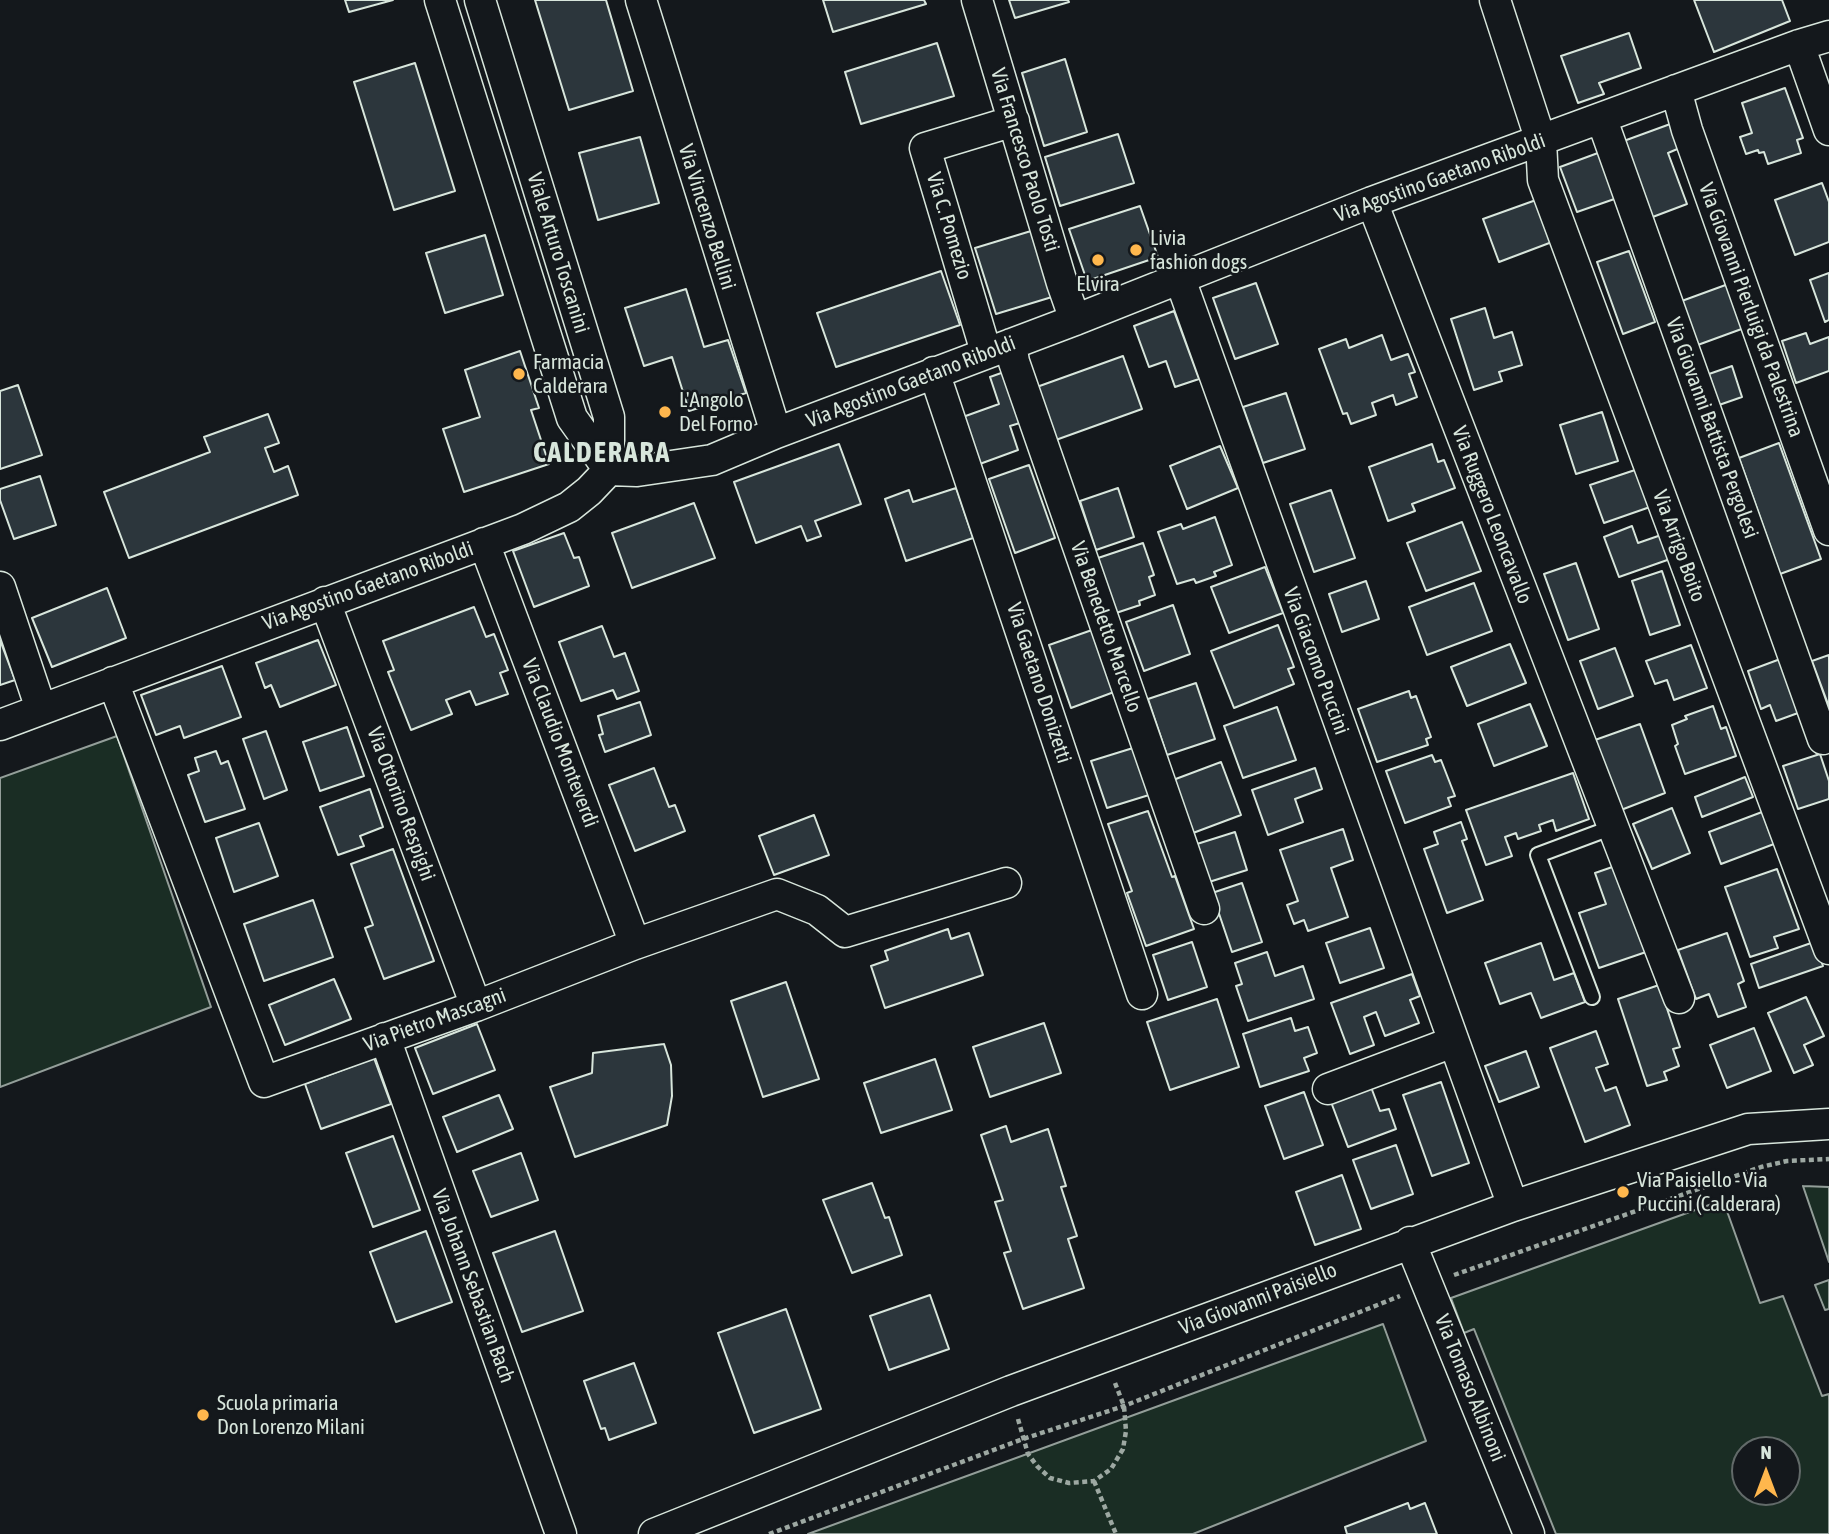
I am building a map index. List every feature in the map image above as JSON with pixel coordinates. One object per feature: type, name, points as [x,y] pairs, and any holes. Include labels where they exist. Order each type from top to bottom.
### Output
[{"type":"street","name":"Viale Arturo Toscanini","points":[[440,0],[572,418],[610,470]]},
{"type":"street","name":"Viale Arturo Toscanini","points":[[480,0],[609,417],[610,470]]},
{"type":"street","name":"Via Vincenzo Bellini","points":[[641,0],[776,433]]},
{"type":"street","name":"Via Francesco Paolo Tosti","points":[[977,0],[1075,320]]},
{"type":"street","name":"Via Arrigo Boito","points":[[1494,0],[1541,149],[1543,180],[1829,949]]},
{"type":"street","name":"Via Agostino Gaetano Riboldi","points":[[0,724],[523,529],[569,507],[610,470],[637,471],[712,460],[934,372],[1075,320],[1182,287],[1372,202],[1541,149],[1598,119],[1829,36]]},
{"type":"street","points":[[1799,45],[1829,130]]},
{"type":"street","name":"Via Giovanni Pierluigi da Palestrina","points":[[1676,90],[1687,130],[1829,530]]},
{"type":"street","name":"Via Giovanni Battista Pergolesi","points":[[1598,119],[1611,144],[1823,739]]},
{"type":"street","name":"Via C. Pomezio","points":[[999,348],[925,148],[1014,121]]},
{"type":"street","name":"Via Ruggero Leoncavallo","points":[[1372,202],[1679,998]]},
{"type":"street","name":"Via Giacomo Puccini","points":[[1182,287],[1513,1206]]},
{"type":"street","name":"Via Benedetto Marcello","points":[[999,348],[1014,362],[1204,909]]},
{"type":"street","name":"Via Gaetano Donizetti","points":[[934,372],[1142,994]]},
{"type":"street","name":"Via Claudio Monteverdi","points":[[484,543],[635,944]]},
{"type":"street","points":[[0,587],[41,709]]},
{"type":"street","name":"Via Ottorino Respighi","points":[[325,602],[476,1006]]},
{"type":"street","name":"Via Pietro Mascagni","points":[[113,682],[264,1082],[777,894],[817,910],[845,932],[1006,883]]},
{"type":"street","name":"Via Johann Sebastian Bach","points":[[385,1038],[561,1534]]},
{"type":"street","points":[[1328,1089],[1454,1042]]},
{"type":"street","name":"Via Giovanni Paisiello","points":[[654,1534],[690,1524],[1010,1391],[1513,1206],[1748,1129],[1829,1124]]},
{"type":"street","name":"Via Tomaso Albinoni","points":[[1410,1242],[1529,1534]]},
{"type":"lane","points":[[1592,996],[1538,855],[1613,827]]},
{"type":"path","points":[[769,1534],[1023,1438],[1124,1406],[1524,1249],[1761,1167],[1787,1161],[1829,1159]]},
{"type":"path","points":[[1010,1391],[1028,1454],[1037,1466],[1050,1478],[1069,1483],[1094,1481],[1111,1469],[1123,1449],[1126,1430],[1124,1406],[1105,1356]]},
{"type":"path","points":[[1094,1481],[1116,1534]]},
{"type":"green space","points":[[117,736],[211,1007],[0,1087],[0,778]]},
{"type":"green space","points":[[1803,1186],[1829,1187],[1829,1262]]},
{"type":"green space","points":[[1723,1200],[1760,1303],[1783,1296],[1822,1396],[1829,1394],[1829,1534],[1556,1534],[1474,1329],[1464,1333],[1451,1298]]},
{"type":"green space","points":[[1829,1280],[1829,1309],[1825,1310],[1815,1285]]},
{"type":"green space","points":[[1383,1324],[1426,1441],[1193,1534],[808,1534]]},
{"type":"building","points":[[345,0],[393,0],[349,12]]},
{"type":"building","points":[[535,0],[606,0],[633,91],[569,110]]},
{"type":"building","points":[[823,0],[924,0],[926,4],[833,32]]},
{"type":"building","points":[[1009,0],[1068,0],[1069,2],[1015,18]]},
{"type":"building","points":[[1694,0],[1782,0],[1790,21],[1714,52]]},
{"type":"building","points":[[1629,33],[1641,68],[1599,83],[1604,94],[1578,103],[1561,56]]},
{"type":"building","points":[[937,43],[954,96],[861,124],[845,72]]},
{"type":"building","points":[[1065,59],[1087,132],[1044,146],[1022,73]]},
{"type":"building","points":[[415,63],[455,191],[394,210],[354,82]]},
{"type":"building","points":[[1785,88],[1803,138],[1797,140],[1801,153],[1768,164],[1764,152],[1759,153],[1758,150],[1746,154],[1740,137],[1752,133],[1742,103]]},
{"type":"building","points":[[1673,123],[1682,147],[1668,153],[1687,204],[1650,218],[1621,142]]},
{"type":"building","points":[[1118,134],[1134,183],[1060,206],[1045,157]]},
{"type":"building","points":[[640,137],[659,203],[598,220],[579,153]]},
{"type":"building","points":[[1606,150],[1623,196],[1577,212],[1560,167]]},
{"type":"building","points":[[1822,183],[1829,202],[1829,242],[1795,255],[1775,200]]},
{"type":"building","points":[[1536,200],[1552,242],[1499,262],[1483,219]]},
{"type":"building","points":[[1140,206],[1158,257],[1087,281],[1069,229]]},
{"type":"building","points":[[1031,231],[1052,297],[996,314],[975,248]]},
{"type":"building","points":[[485,235],[503,295],[445,313],[426,253]]},
{"type":"building","points":[[1629,251],[1655,322],[1623,334],[1597,262]]},
{"type":"building","points":[[941,271],[960,325],[836,367],[817,313]]},
{"type":"building","points":[[1829,273],[1829,320],[1825,322],[1810,280]]},
{"type":"building","points":[[1256,283],[1278,344],[1235,359],[1213,298]]},
{"type":"building","points":[[1731,283],[1747,327],[1695,346],[1679,302]]},
{"type":"building","points":[[686,289],[704,347],[728,340],[746,393],[689,411],[672,357],[644,366],[625,308]]},
{"type":"building","points":[[1485,308],[1494,338],[1512,332],[1522,365],[1499,372],[1502,381],[1474,390],[1451,319]]},
{"type":"building","points":[[1174,311],[1199,379],[1175,387],[1166,361],[1149,367],[1134,326]]},
{"type":"building","points":[[1806,333],[1810,344],[1829,337],[1829,371],[1796,383],[1782,341]]},
{"type":"building","points":[[1382,335],[1391,360],[1408,354],[1415,372],[1409,374],[1417,397],[1396,405],[1393,395],[1372,403],[1376,415],[1351,424],[1347,413],[1343,414],[1319,349],[1346,339],[1349,348]]},
{"type":"building","points":[[520,351],[539,408],[531,410],[549,464],[464,492],[443,429],[480,417],[465,370]]},
{"type":"building","points":[[1123,356],[1142,409],[1053,441],[1034,388]]},
{"type":"building","points":[[1732,366],[1742,397],[1719,405],[1709,374]]},
{"type":"building","points":[[1004,372],[1023,422],[1010,426],[1018,450],[977,465],[960,418],[999,404],[990,377]]},
{"type":"building","points":[[18,385],[42,455],[0,469],[0,391]]},
{"type":"building","points":[[1286,393],[1305,449],[1263,463],[1243,407]]},
{"type":"building","points":[[1602,412],[1618,461],[1576,474],[1560,425]]},
{"type":"building","points":[[268,414],[279,443],[265,448],[274,472],[288,466],[298,495],[129,558],[104,492],[210,452],[204,437]]},
{"type":"building","points":[[1779,443],[1821,559],[1780,574],[1739,458]]},
{"type":"building","points":[[839,444],[861,504],[815,521],[821,536],[807,541],[801,526],[756,543],[734,482]]},
{"type":"building","points":[[1432,444],[1438,462],[1444,460],[1455,488],[1412,504],[1415,511],[1388,521],[1369,467]]},
{"type":"building","points":[[1220,446],[1238,488],[1187,509],[1170,466]]},
{"type":"building","points":[[1029,465],[1055,538],[1015,553],[989,479]]},
{"type":"building","points":[[1644,467],[1650,507],[1604,523],[1590,485]]},
{"type":"building","points":[[40,476],[56,525],[14,539],[0,500],[0,489]]},
{"type":"building","points":[[956,488],[973,538],[906,561],[885,499],[909,490],[913,502]]},
{"type":"building","points":[[1118,488],[1134,537],[1096,550],[1080,501]]},
{"type":"building","points":[[1331,490],[1355,558],[1314,572],[1290,504]]},
{"type":"building","points":[[694,503],[715,558],[632,588],[612,533]]},
{"type":"building","points":[[1215,517],[1232,565],[1214,572],[1216,576],[1196,583],[1194,579],[1177,584],[1158,532],[1181,524],[1183,529]]},
{"type":"building","points":[[1462,522],[1481,571],[1426,591],[1407,543]]},
{"type":"building","points":[[1632,526],[1638,543],[1664,534],[1673,558],[1619,577],[1604,537]]},
{"type":"building","points":[[564,533],[574,558],[579,557],[589,586],[534,607],[513,551]]},
{"type":"building","points":[[1143,543],[1154,575],[1149,577],[1155,595],[1139,601],[1140,605],[1116,613],[1098,558]]},
{"type":"building","points":[[1576,563],[1599,629],[1568,640],[1544,574]]},
{"type":"building","points":[[1265,567],[1283,613],[1229,633],[1211,587]]},
{"type":"building","points":[[1662,571],[1680,625],[1650,635],[1632,581]]},
{"type":"building","points":[[1366,581],[1379,619],[1342,632],[1329,594]]},
{"type":"building","points":[[1474,583],[1492,631],[1427,655],[1409,607]]},
{"type":"building","points":[[107,588],[126,638],[52,667],[32,618]]},
{"type":"building","points":[[1173,605],[1190,654],[1144,671],[1126,622]]},
{"type":"building","points":[[474,607],[486,637],[494,634],[508,670],[500,673],[508,694],[476,705],[470,691],[446,700],[452,714],[411,730],[388,672],[394,670],[383,641]]},
{"type":"building","points":[[1278,625],[1294,667],[1288,669],[1294,684],[1234,708],[1211,651]]},
{"type":"building","points":[[602,626],[614,657],[625,653],[639,691],[617,699],[613,690],[581,701],[559,642]]},
{"type":"building","points":[[1092,630],[1114,692],[1071,708],[1049,645]]},
{"type":"building","points":[[0,640],[15,680],[0,685]]},
{"type":"building","points":[[318,640],[336,685],[280,707],[271,685],[265,688],[256,663]]},
{"type":"building","points":[[1510,644],[1526,683],[1467,706],[1451,667]]},
{"type":"building","points":[[1691,645],[1707,688],[1674,700],[1667,680],[1655,684],[1646,661]]},
{"type":"building","points":[[1615,648],[1633,696],[1598,709],[1580,661]]},
{"type":"building","points":[[1829,655],[1829,707],[1812,661]]},
{"type":"building","points":[[1783,658],[1798,713],[1776,721],[1770,705],[1761,709],[1748,671]]},
{"type":"building","points":[[222,666],[241,717],[184,738],[180,726],[156,735],[141,695]]},
{"type":"building","points":[[1196,683],[1215,739],[1167,755],[1148,699]]},
{"type":"building","points":[[1409,691],[1411,698],[1416,696],[1431,737],[1426,739],[1428,745],[1377,762],[1358,709]]},
{"type":"building","points":[[640,702],[651,735],[605,752],[599,735],[603,734],[598,716]]},
{"type":"building","points":[[1530,704],[1547,746],[1494,766],[1478,724]]},
{"type":"building","points":[[1713,706],[1721,729],[1726,727],[1736,756],[1685,774],[1675,746],[1678,744],[1672,725],[1687,719],[1685,716]]},
{"type":"building","points":[[1277,707],[1296,760],[1243,778],[1224,726]]},
{"type":"building","points":[[1640,724],[1665,793],[1621,810],[1595,740]]},
{"type":"building","points":[[347,727],[364,776],[320,791],[303,742]]},
{"type":"building","points":[[266,731],[287,790],[264,799],[243,739]]},
{"type":"building","points":[[1133,748],[1149,795],[1107,808],[1091,761]]},
{"type":"building","points":[[216,751],[221,764],[228,761],[245,809],[205,822],[188,775],[199,771],[195,758]]},
{"type":"building","points":[[1820,754],[1829,781],[1829,799],[1798,809],[1783,766]]},
{"type":"building","points":[[1432,755],[1435,762],[1441,760],[1455,796],[1448,798],[1451,806],[1405,823],[1386,771]]},
{"type":"building","points":[[1221,762],[1241,815],[1193,833],[1173,780]]},
{"type":"building","points":[[654,768],[669,807],[675,805],[685,831],[635,851],[609,785]]},
{"type":"building","points":[[1315,768],[1322,789],[1295,799],[1303,822],[1268,835],[1252,790]]},
{"type":"building","points":[[1573,773],[1589,819],[1556,831],[1553,820],[1539,825],[1541,831],[1518,839],[1516,833],[1505,837],[1512,856],[1486,865],[1466,810]]},
{"type":"building","points":[[1745,777],[1753,797],[1702,817],[1695,797]]},
{"type":"building","points":[[370,789],[383,827],[360,836],[364,846],[338,855],[320,807]]},
{"type":"building","points":[[1672,808],[1690,853],[1652,869],[1633,824]]},
{"type":"building","points":[[1148,811],[1194,929],[1146,946],[1127,893],[1132,891],[1108,824]]},
{"type":"building","points":[[1762,812],[1774,844],[1721,864],[1709,832]]},
{"type":"building","points":[[814,815],[829,855],[774,875],[759,836]]},
{"type":"building","points":[[1461,822],[1467,839],[1462,841],[1483,900],[1447,913],[1424,849],[1438,844],[1434,832]]},
{"type":"building","points":[[259,823],[278,876],[234,892],[216,838]]},
{"type":"building","points":[[1343,829],[1353,860],[1331,868],[1348,917],[1308,931],[1304,920],[1294,924],[1287,905],[1298,901],[1280,850]]},
{"type":"building","points":[[1235,832],[1247,870],[1209,882],[1197,844]]},
{"type":"building","points":[[393,849],[434,961],[384,979],[365,928],[373,925],[351,864]]},
{"type":"building","points":[[1621,864],[1652,950],[1599,968],[1579,913],[1606,904],[1595,873]]},
{"type":"building","points":[[1777,869],[1799,929],[1774,937],[1778,948],[1750,957],[1725,887]]},
{"type":"building","points":[[1242,883],[1262,942],[1232,952],[1212,893]]},
{"type":"building","points":[[313,900],[333,957],[264,981],[244,924]]},
{"type":"building","points":[[1370,928],[1384,968],[1340,983],[1326,943]]},
{"type":"building","points":[[948,929],[951,939],[969,933],[983,975],[885,1008],[871,966],[888,960],[885,951]]},
{"type":"building","points":[[1727,933],[1744,981],[1738,984],[1746,1007],[1718,1017],[1709,994],[1696,999],[1678,950]]},
{"type":"building","points":[[1192,942],[1207,987],[1168,1000],[1153,955]]},
{"type":"building","points":[[1814,942],[1823,966],[1759,988],[1751,964]]},
{"type":"building","points":[[1541,943],[1554,980],[1574,973],[1585,1002],[1541,1018],[1531,993],[1500,1004],[1485,963]]},
{"type":"building","points":[[1267,952],[1275,976],[1303,966],[1314,999],[1248,1021],[1236,986],[1242,984],[1235,963]]},
{"type":"building","points":[[1412,974],[1420,996],[1410,1000],[1419,1023],[1385,1036],[1376,1012],[1364,1017],[1374,1045],[1350,1054],[1331,1003]]},
{"type":"building","points":[[334,979],[351,1019],[285,1045],[269,1005]]},
{"type":"building","points":[[786,982],[819,1079],[763,1097],[731,1001]]},
{"type":"building","points":[[1659,985],[1680,1047],[1673,1049],[1679,1066],[1664,1072],[1667,1080],[1647,1086],[1618,999]]},
{"type":"building","points":[[1806,997],[1824,1036],[1804,1045],[1813,1065],[1794,1073],[1768,1013]]},
{"type":"building","points":[[1217,999],[1239,1067],[1170,1090],[1147,1022]]},
{"type":"building","points":[[1291,1018],[1295,1031],[1308,1027],[1317,1053],[1304,1058],[1309,1071],[1260,1087],[1243,1034]]},
{"type":"building","points":[[1044,1023],[1061,1073],[990,1097],[973,1047]]},
{"type":"building","points":[[477,1024],[495,1070],[433,1094],[415,1048]]},
{"type":"building","points":[[1754,1028],[1771,1071],[1727,1088],[1710,1045]]},
{"type":"building","points":[[1596,1031],[1608,1064],[1596,1068],[1605,1091],[1616,1087],[1630,1125],[1585,1142],[1550,1048]]},
{"type":"building","points":[[664,1044],[671,1065],[672,1096],[667,1125],[575,1157],[550,1087],[592,1073],[593,1053]]},
{"type":"building","points":[[1526,1051],[1539,1087],[1499,1102],[1485,1066]]},
{"type":"building","points":[[374,1058],[391,1104],[321,1129],[305,1084]]},
{"type":"building","points":[[935,1059],[952,1110],[881,1133],[864,1083]]},
{"type":"building","points":[[1368,1079],[1380,1111],[1389,1109],[1396,1129],[1348,1147],[1328,1094]]},
{"type":"building","points":[[1441,1082],[1469,1163],[1432,1176],[1403,1095]]},
{"type":"building","points":[[1304,1092],[1323,1145],[1284,1159],[1265,1106]]},
{"type":"building","points":[[499,1095],[513,1129],[457,1152],[443,1117]]},
{"type":"building","points":[[1006,1126],[1011,1142],[1048,1129],[1066,1186],[1061,1187],[1077,1236],[1068,1239],[1084,1288],[1023,1309],[1004,1253],[1011,1251],[995,1202],[1003,1200],[981,1135]]},
{"type":"building","points":[[393,1136],[420,1210],[373,1227],[346,1153]]},
{"type":"building","points":[[1396,1145],[1413,1194],[1371,1209],[1353,1160]]},
{"type":"building","points":[[521,1153],[538,1200],[491,1217],[473,1171]]},
{"type":"building","points":[[1342,1175],[1361,1229],[1315,1245],[1296,1192]]},
{"type":"building","points":[[872,1183],[885,1218],[889,1217],[902,1255],[852,1273],[823,1200]]},
{"type":"building","points":[[426,1231],[452,1302],[396,1322],[370,1252]]},
{"type":"building","points":[[555,1231],[583,1311],[522,1332],[493,1253]]},
{"type":"building","points":[[930,1295],[949,1349],[889,1370],[870,1316]]},
{"type":"building","points":[[786,1309],[821,1409],[754,1433],[718,1333]]},
{"type":"building","points":[[634,1363],[656,1423],[609,1440],[605,1428],[601,1429],[584,1381]]},
{"type":"building","points":[[1408,1503],[1410,1509],[1425,1503],[1437,1534],[1347,1534],[1345,1527]]},
{"type":"place","name":"Livia fashion dogs","points":[[1136,250]]},
{"type":"place","name":"Elvira","points":[[1098,260]]},
{"type":"place","name":"Farmacia Calderara","points":[[519,374]]},
{"type":"place","name":"L'Angolo Del Forno","points":[[665,412]]},
{"type":"place","name":"Via Paisiello - Via Puccini (Calderara)","points":[[1623,1192]]},
{"type":"place","name":"Scuola primaria Don Lorenzo Milani","points":[[203,1415]]},
{"type":"district","name":"CALDERARA","points":[[602,453]]}]
